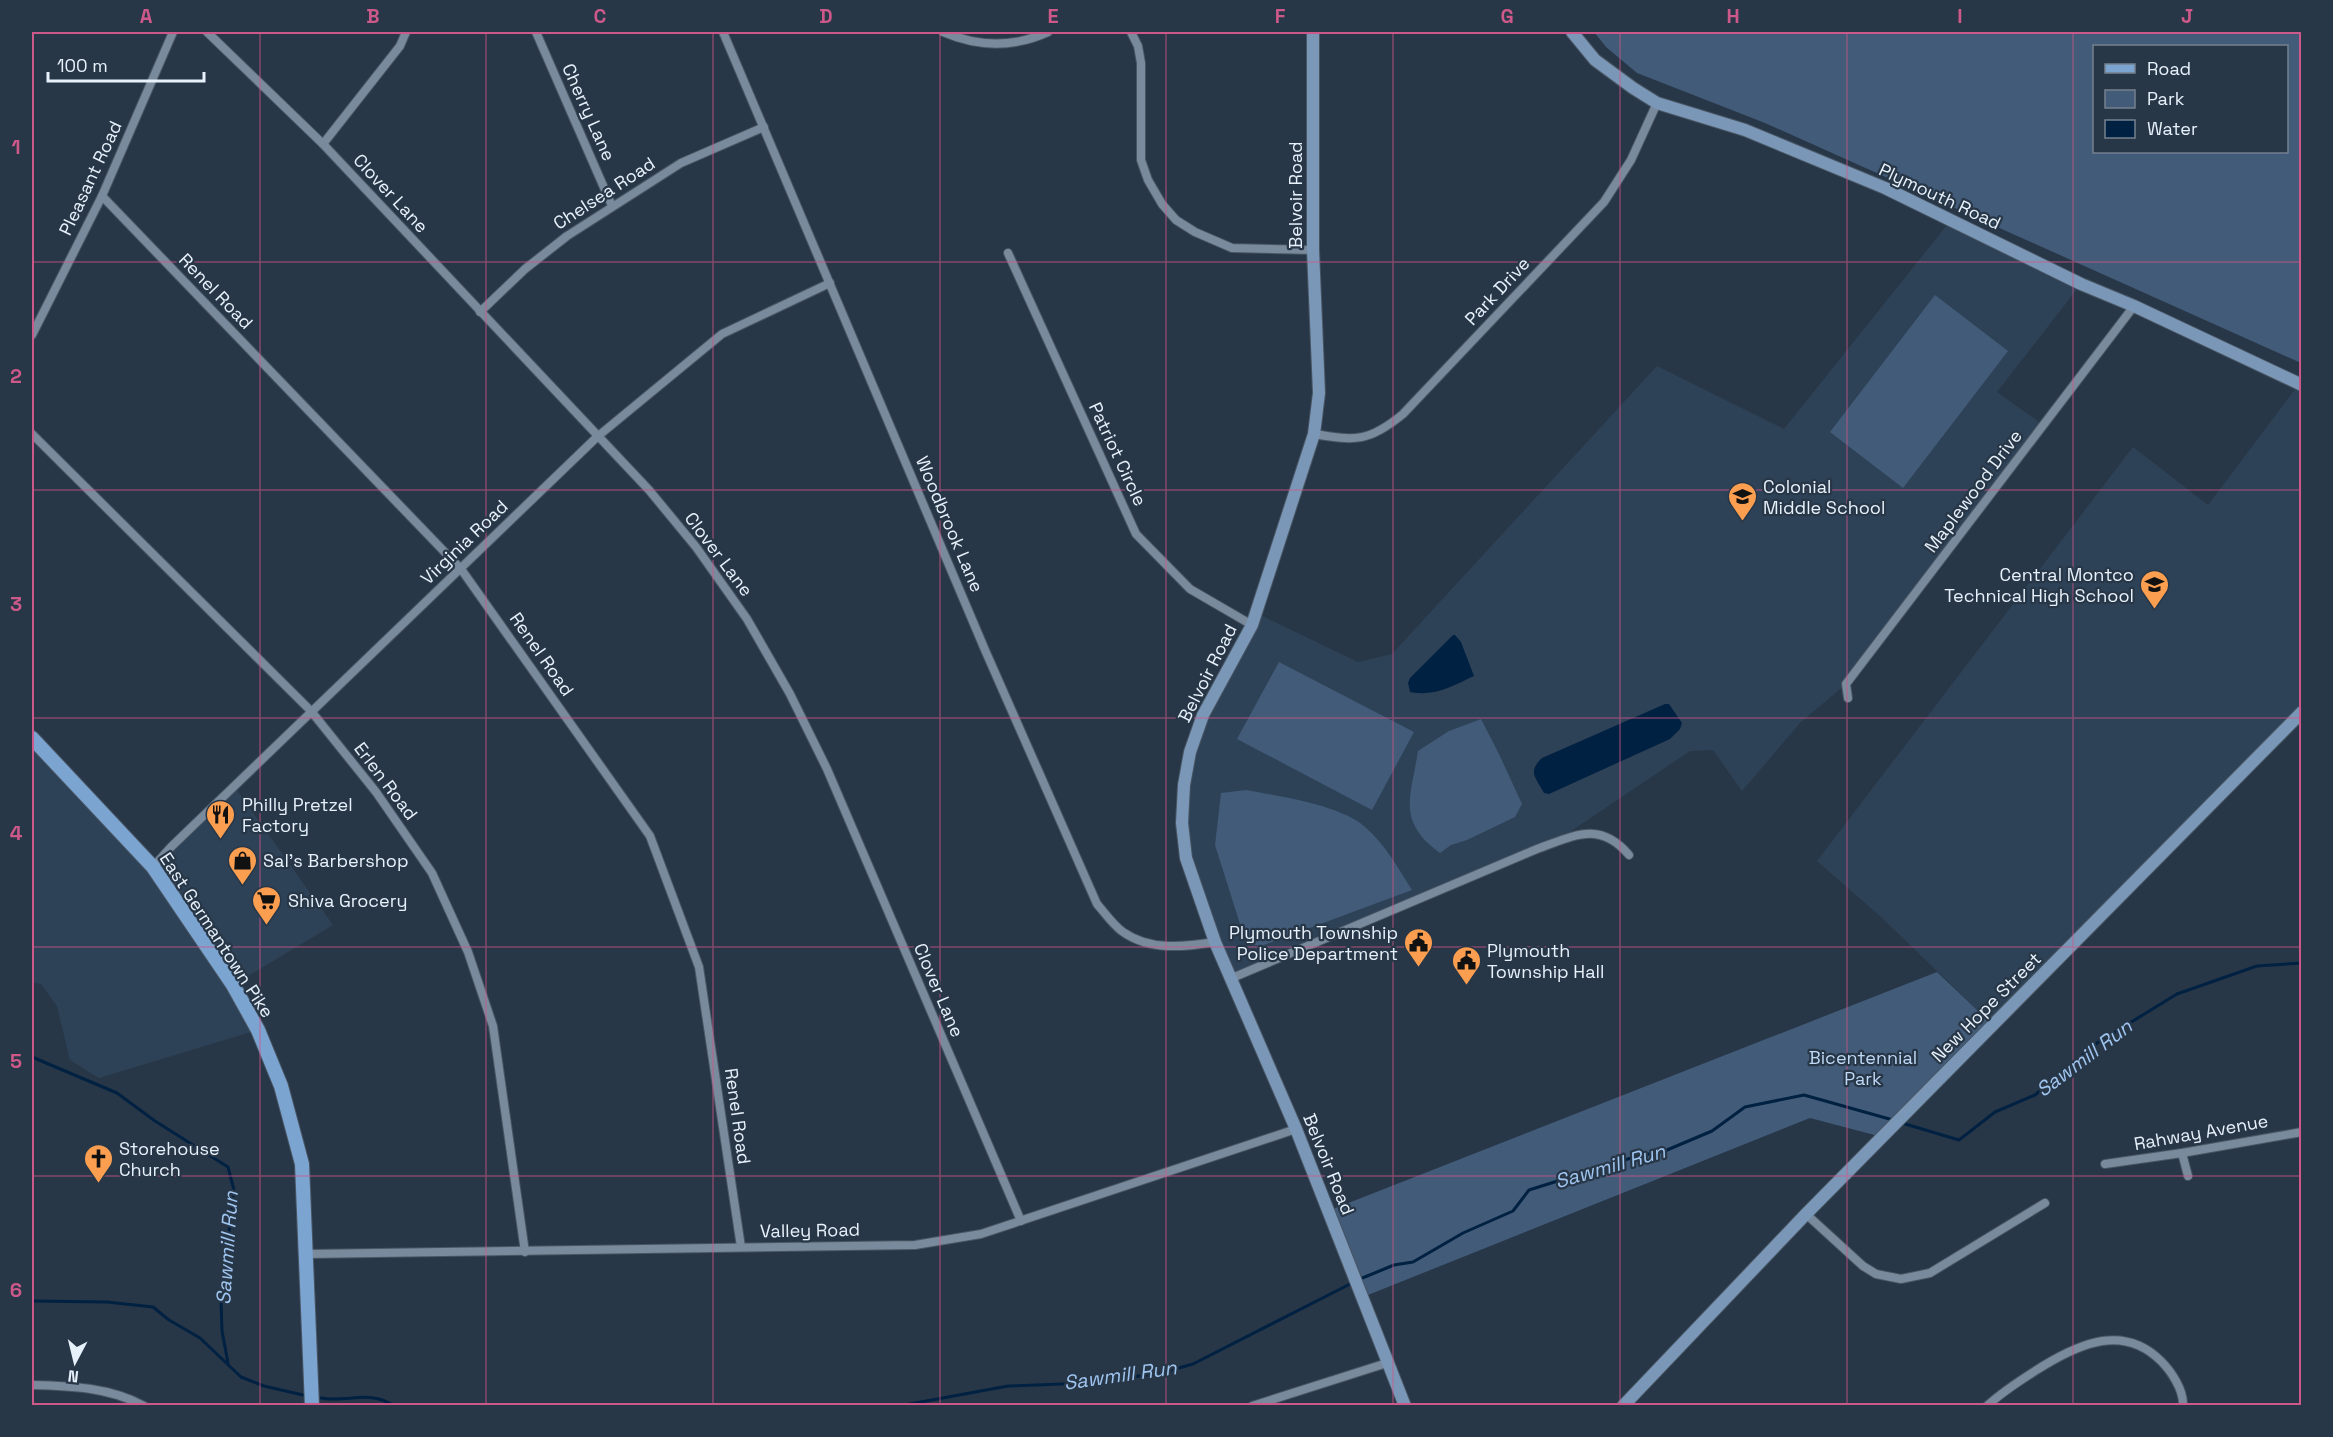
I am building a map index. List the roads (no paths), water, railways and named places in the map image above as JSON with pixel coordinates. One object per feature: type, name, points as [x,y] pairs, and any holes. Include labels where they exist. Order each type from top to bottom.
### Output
[{"type":"main road","name":"East Germantown Pike","points":[[32,738],[153,867],[233,985],[258,1030],[277,1078],[302,1164],[312,1406]]},
{"type":"street","name":"Pleasant Road","points":[[32,335],[102,196],[173,32]]},
{"type":"street","name":"Clover Lane","points":[[207,32],[323,144],[649,490],[696,547],[747,619],[790,694],[827,769],[1020,1221]]},
{"type":"street","points":[[323,144],[400,46],[406,32]]},
{"type":"street","name":"Cherry Lane","points":[[536,32],[612,206]]},
{"type":"street","name":"Woodbrook Lane","points":[[723,32],[985,650],[1097,904],[1121,931],[1138,941],[1178,947],[1215,942]]},
{"type":"street","points":[[944,32],[961,39],[986,44],[1008,44],[1048,32]]},
{"type":"street","points":[[1131,32],[1138,46],[1141,63],[1141,160],[1148,180],[1162,204],[1176,220],[1195,232],[1232,248],[1313,250]]},
{"type":"street","name":"Belvoir Road","points":[[1313,32],[1313,250],[1319,393],[1314,434],[1252,625],[1203,715],[1190,752],[1184,785],[1182,822],[1186,858],[1215,942],[1296,1129],[1405,1406]]},
{"type":"street","name":"Plymouth Road","points":[[1572,32],[1595,60],[1633,88],[1657,102],[1745,130],[1885,189],[2081,284],[2134,306],[2301,385]]},
{"type":"street","name":"Park Drive","points":[[1314,434],[1345,439],[1367,437],[1385,429],[1403,414],[1604,202],[1631,160],[1657,102]]},
{"type":"street","name":"Chelsea Road","points":[[480,312],[525,268],[612,206],[681,164],[764,127]]},
{"type":"street","name":"Renel Road","points":[[102,196],[461,569],[650,836],[699,967],[741,1247]]},
{"type":"street","name":"Patriot Circle","points":[[1008,253],[1136,534],[1190,589],[1252,625]]},
{"type":"street","name":"Virginia Road","points":[[153,867],[161,856],[597,437],[722,334],[830,283]]},
{"type":"street","name":"Maplewood Drive","points":[[1848,698],[1846,684],[2134,306]]},
{"type":"street","name":"Erlen Road","points":[[32,434],[311,711],[376,792],[432,873],[468,952],[493,1026],[525,1252]]},
{"type":"street","name":"New Hope Street","points":[[1623,1406],[1806,1214],[2301,712]]},
{"type":"street","points":[[1232,978],[1537,849],[1573,836],[1604,835],[1617,842],[1629,855]]},
{"type":"street","name":"Valley Road","points":[[307,1254],[915,1245],[981,1234],[1296,1129]]},
{"type":"street","name":"Rahway Avenue","points":[[2105,1164],[2301,1132]]},
{"type":"street","points":[[2182,1153],[2188,1176]]},
{"type":"street","points":[[1806,1214],[1863,1266],[1876,1274],[1901,1279],[1930,1273],[2045,1203]]},
{"type":"street","points":[[1987,1406],[2032,1372],[2058,1357],[2082,1345],[2110,1340],[2127,1342],[2155,1355],[2176,1382],[2183,1406]]},
{"type":"street","points":[[1252,1406],[1271,1403],[1387,1363]]},
{"type":"street","points":[[32,1385],[100,1390],[133,1400],[144,1406]]},
{"type":"water","points":[[1453,635],[1461,642],[1474,676],[1435,692],[1410,692],[1408,683],[1410,678]]},
{"type":"water","points":[[1669,704],[1682,723],[1680,729],[1670,739],[1549,794],[1544,793],[1534,775],[1535,767],[1542,758]]},
{"type":"waterway","name":"Sawmill Run","points":[[1902,1123],[1959,1140],[1995,1112],[2035,1095],[2097,1043],[2177,994],[2257,966],[2302,963]]},
{"type":"waterway","name":"Sawmill Run","points":[[32,1057],[117,1093],[155,1121],[228,1167],[234,1190],[221,1300],[222,1331],[228,1363]]},
{"type":"waterway","name":"Sawmill Run","points":[[1360,1279],[1394,1265],[1413,1262],[1463,1233],[1513,1211],[1529,1190],[1631,1158],[1667,1150],[1712,1131],[1745,1107],[1804,1095],[1893,1120]]},
{"type":"waterway","name":"Sawmill Run","points":[[899,1406],[1008,1386],[1089,1383],[1161,1373],[1193,1364],[1354,1282]]},
{"type":"waterway","points":[[32,1301],[107,1302],[153,1307],[169,1320],[200,1338],[241,1377],[264,1386],[303,1395]]},
{"type":"waterway","name":"Sawmill Run","points":[[321,1398],[367,1397],[376,1398],[394,1406]]},
{"type":"place","name":"Colonial Middle School","points":[[1742,522]]},
{"type":"place","name":"Central Montco Technical High School","points":[[2155,610]]},
{"type":"place","name":"Philly Pretzel Factory","points":[[221,840]]},
{"type":"place","name":"Sal's Barbershop","points":[[242,886]]},
{"type":"place","name":"Shiva Grocery","points":[[267,926]]},
{"type":"place","name":"Plymouth Township Police Department","points":[[1419,968]]},
{"type":"place","name":"Plymouth Township Hall","points":[[1466,986]]},
{"type":"place","name":"Storehouse Church","points":[[98,1184]]},
{"type":"park label","name":"Bicentennial Park","points":[[1863,1067]]}]
